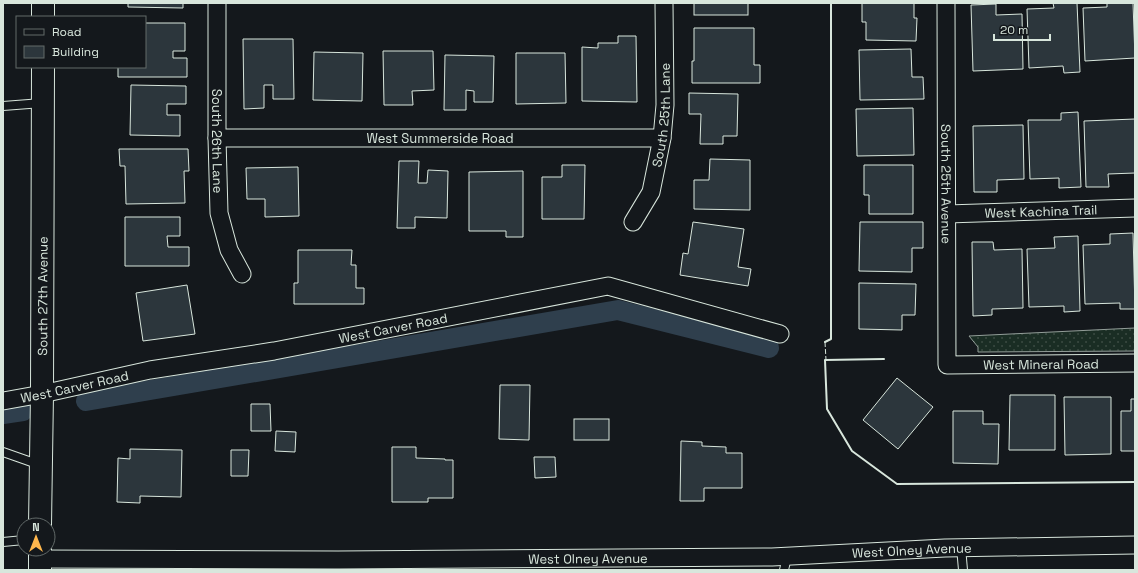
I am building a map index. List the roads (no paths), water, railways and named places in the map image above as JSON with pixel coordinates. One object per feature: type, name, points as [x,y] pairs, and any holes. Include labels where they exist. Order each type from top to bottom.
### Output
[{"type":"street","points":[[43,3],[43,16]]},
{"type":"street","name":"South 26th Lane","points":[[217,3],[217,138],[219,213],[229,250],[242,274]]},
{"type":"street","name":"South 25th Lane","points":[[633,222],[651,192],[662,138],[665,104],[664,3]]},
{"type":"street","name":"South 25th Avenue","points":[[946,3],[947,365]]},
{"type":"street","name":"South 27th Avenue","points":[[40,517],[43,68]]},
{"type":"street","name":"West Summerside Road","points":[[217,138],[662,138]]},
{"type":"street","name":"West Kachina Trail","points":[[947,214],[1135,208]]},
{"type":"street","name":"West Carver Road","points":[[3,401],[150,370],[274,351],[608,286],[780,334]]},
{"type":"street","name":"West Mineral Road","points":[[947,365],[1135,363]]},
{"type":"street","name":"West Olney Avenue","points":[[40,560],[346,560],[785,563],[961,547],[1135,545]]},
{"type":"lane","points":[[3,106],[43,103]]},
{"type":"lane","points":[[3,452],[40,466]]},
{"type":"lane","points":[[3,542],[16,541]]},
{"type":"lane","points":[[961,547],[962,570]]},
{"type":"waterway","points":[[86,401],[618,310],[769,348]]},
{"type":"waterway","points":[[3,414],[23,411]]}]
